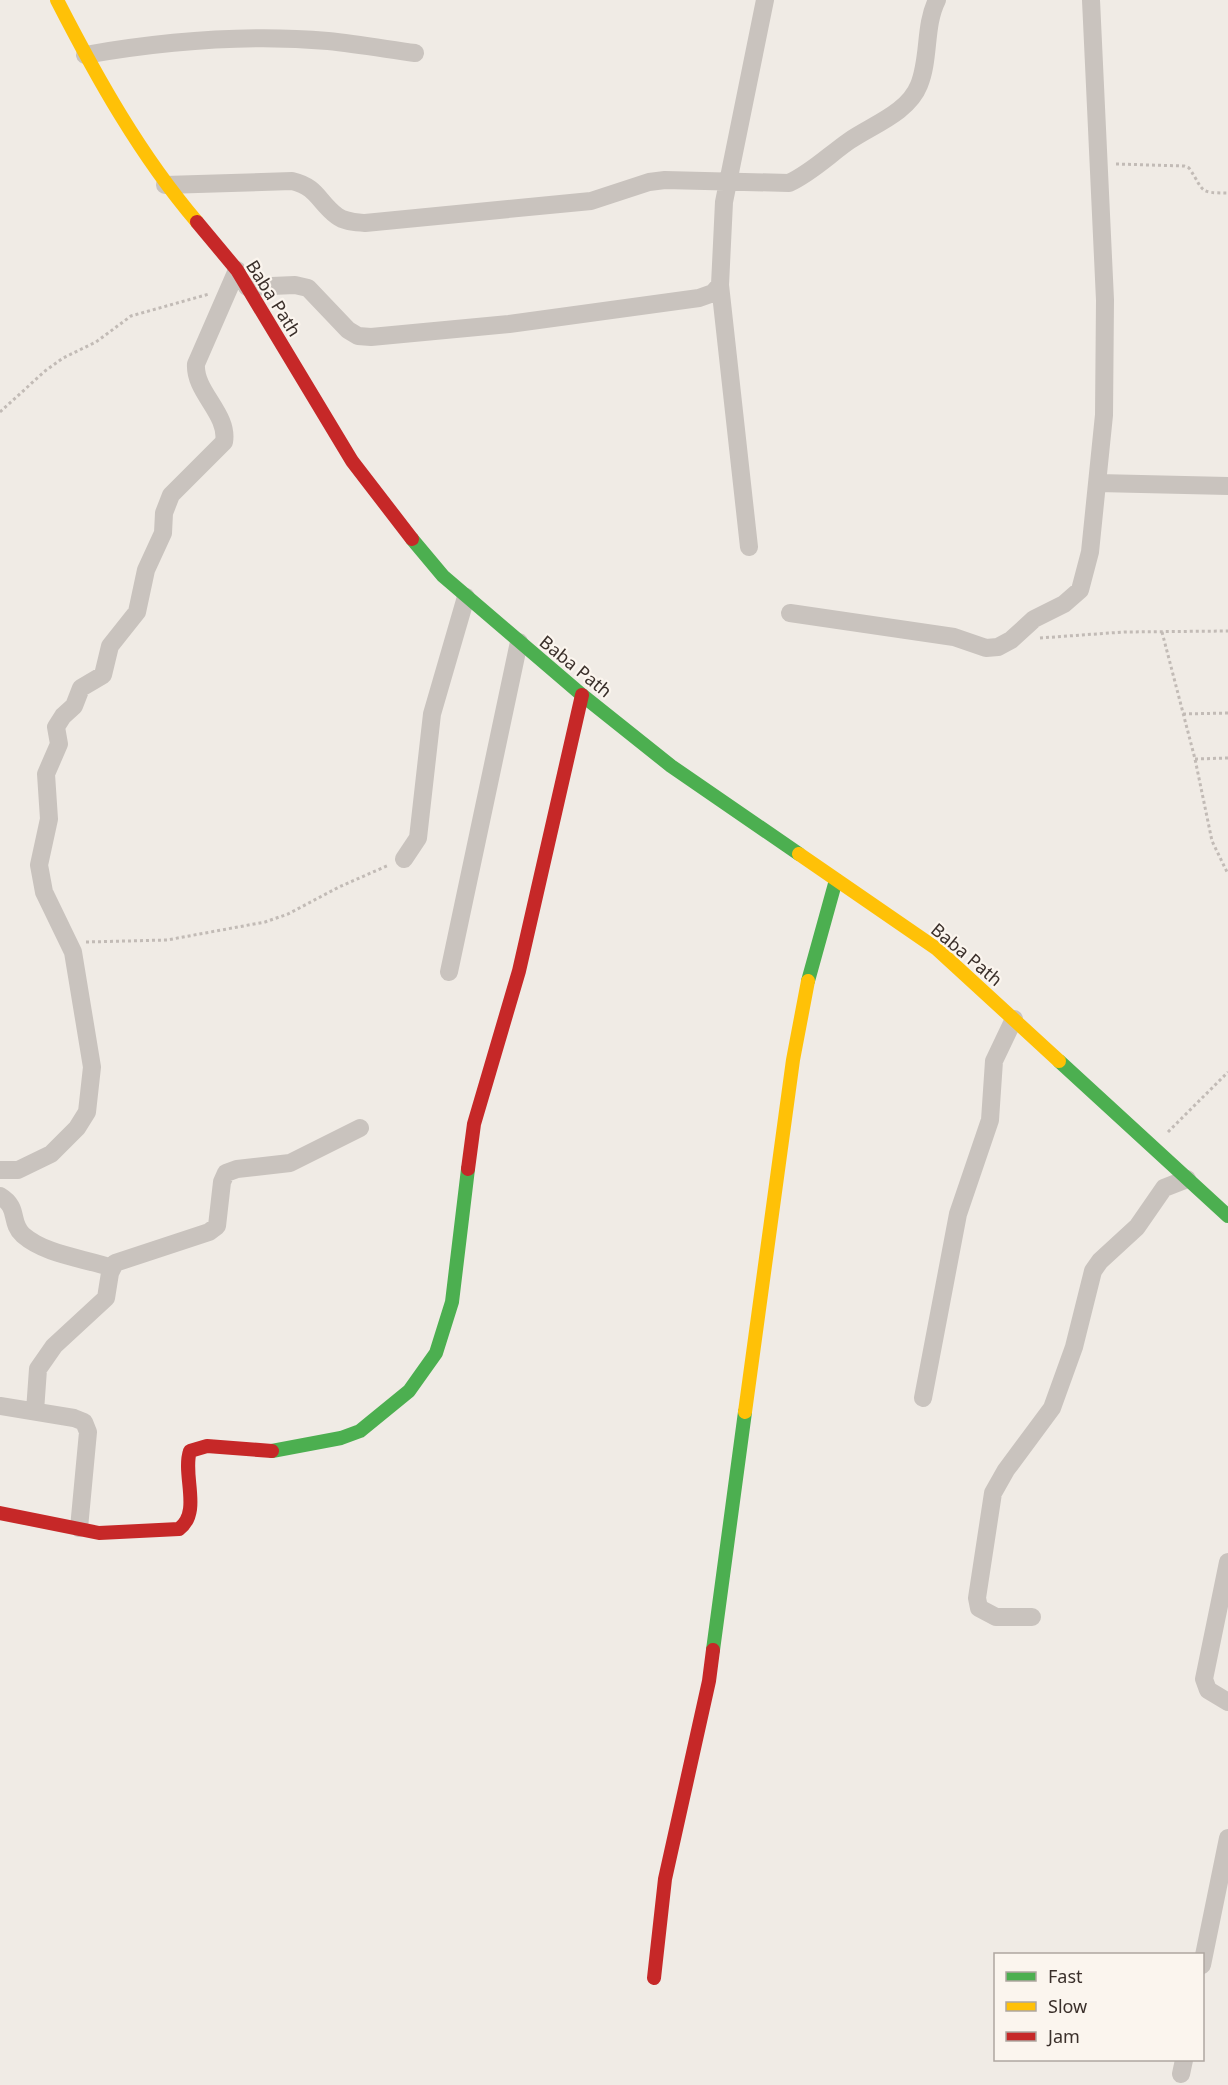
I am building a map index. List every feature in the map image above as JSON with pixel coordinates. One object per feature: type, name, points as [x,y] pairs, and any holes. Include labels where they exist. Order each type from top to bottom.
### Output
[{"type":"street","name":"Baba Path","points":[[57,0],[85,55],[165,184],[237,270],[352,461],[415,544],[466,597],[582,695],[686,777],[937,949],[1228,1216]]},
{"type":"street","points":[[749,547],[720,285],[724,202],[765,0]]},
{"type":"street","points":[[165,184],[292,181],[305,184],[316,192],[336,216],[348,221],[365,223],[591,201],[649,182],[777,184],[795,180],[901,108],[913,97],[920,84],[937,0]]},
{"type":"street","points":[[790,613],[954,637],[986,648],[1011,640],[1034,619],[1064,604],[1080,590],[1090,552],[1103,441],[1105,311],[1091,0]]},
{"type":"street","points":[[85,55],[178,41],[252,39],[327,41],[415,53]]},
{"type":"street","points":[[0,1170],[18,1170],[51,1154],[77,1128],[87,1112],[92,1067],[69,943],[39,879],[39,865],[49,819],[45,784],[49,765],[59,744],[56,727],[63,716],[74,706],[81,688],[103,675],[110,646],[135,618],[146,570],[163,533],[164,513],[171,495],[224,442],[223,426],[195,370],[198,354],[237,270]]},
{"type":"street","points":[[247,287],[295,285],[308,288],[348,330],[358,336],[386,338],[699,298],[713,293],[720,285]]},
{"type":"street","points":[[1098,483],[1228,486]]},
{"type":"street","points":[[404,859],[418,838],[432,714],[466,597]]},
{"type":"street","points":[[449,972],[519,642]]},
{"type":"street","points":[[0,1513],[118,1534],[179,1529],[187,1523],[190,1514],[187,1460],[190,1451],[207,1446],[277,1451],[340,1438],[360,1431],[376,1419],[409,1391],[425,1372],[444,1332],[452,1302],[474,1124],[519,971],[582,695]]},
{"type":"street","points":[[654,1978],[665,1879],[709,1681],[793,1060],[809,977],[836,880]]},
{"type":"street","points":[[924,1398],[958,1214],[990,1120],[994,1061],[1014,1019]]},
{"type":"street","points":[[35,1411],[38,1369],[54,1346],[106,1298],[112,1268],[123,1258],[209,1232],[216,1226],[222,1182],[226,1173],[237,1169],[290,1164],[360,1128]]},
{"type":"street","points":[[1032,1617],[996,1617],[979,1608],[977,1598],[993,1493],[1006,1470],[1052,1408],[1074,1347],[1093,1271],[1100,1261],[1137,1227],[1164,1188],[1187,1179]]},
{"type":"street","points":[[0,1196],[12,1205],[19,1230],[27,1238],[49,1249],[112,1268]]},
{"type":"street","points":[[0,1406],[74,1418],[84,1422],[88,1432],[79,1528]]},
{"type":"street","points":[[1228,1562],[1204,1679],[1208,1689],[1216,1697],[1228,1702]]},
{"type":"street","points":[[1204,1960],[1228,1838]]},
{"type":"path","points":[[1099,164],[1184,166],[1189,168],[1200,190],[1205,193],[1228,194]]},
{"type":"path","points":[[0,412],[45,371],[63,358],[96,342],[131,316],[228,289]]},
{"type":"path","points":[[1011,640],[1124,632],[1228,631]]},
{"type":"path","points":[[1162,632],[1195,759],[1212,841],[1228,874]]},
{"type":"path","points":[[1183,714],[1228,713]]},
{"type":"path","points":[[1195,759],[1228,758]]},
{"type":"path","points":[[69,943],[167,940],[264,922],[288,914],[339,887],[404,859]]},
{"type":"path","points":[[1153,1147],[1228,1072]]},
{"type":"traffic: fast","points":[[412,539],[443,576],[582,695],[671,766],[799,854]]},
{"type":"traffic: fast","points":[[808,981],[836,880]]},
{"type":"traffic: fast","points":[[1059,1061],[1228,1216]]},
{"type":"traffic: fast","points":[[272,1451],[341,1438],[360,1431],[409,1391],[436,1353],[452,1302],[468,1169]]},
{"type":"traffic: fast","points":[[713,1650],[745,1412]]},
{"type":"traffic: slow","points":[[57,0],[138,143],[197,222]]},
{"type":"traffic: slow","points":[[799,854],[937,949],[1059,1061]]},
{"type":"traffic: slow","points":[[745,1412],[793,1060],[808,981]]},
{"type":"traffic: jam","points":[[197,222],[237,270],[352,461],[412,539]]},
{"type":"traffic: jam","points":[[468,1169],[474,1124],[519,971],[582,695]]},
{"type":"traffic: jam","points":[[0,1513],[99,1533],[179,1529],[186,1522],[189,1513],[188,1461],[190,1451],[207,1446],[272,1451]]},
{"type":"traffic: jam","points":[[654,1978],[665,1879],[709,1681],[713,1650]]}]
